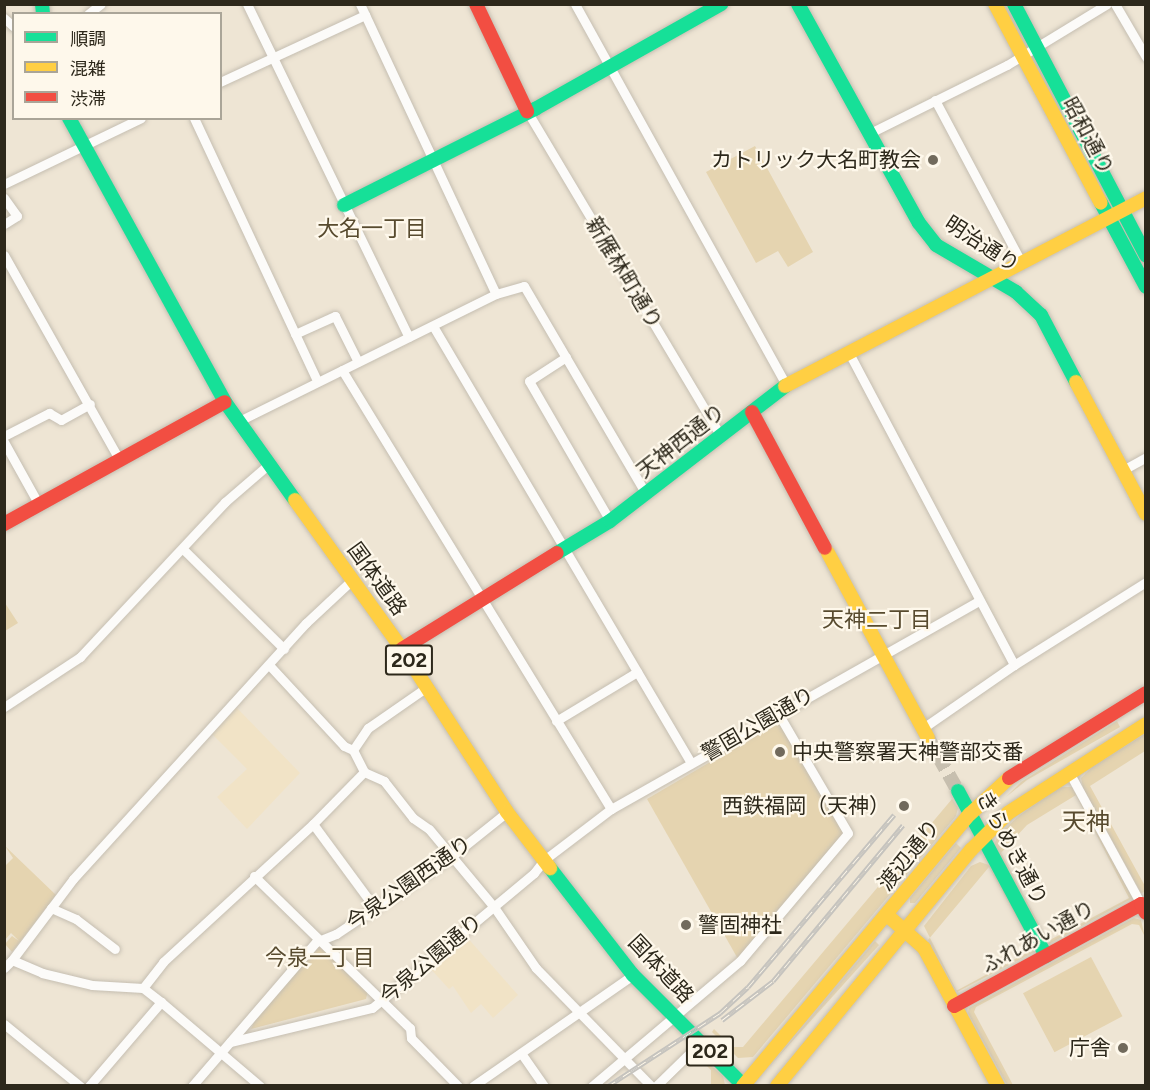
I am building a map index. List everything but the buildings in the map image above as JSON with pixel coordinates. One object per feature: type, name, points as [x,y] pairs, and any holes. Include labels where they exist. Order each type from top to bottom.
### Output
[{"type":"main road","points":[[476,4],[526,111]]},
{"type":"main road","points":[[344,205],[526,111],[721,4]]},
{"type":"main road","name":"明治通り","points":[[798,4],[919,223],[936,244],[1029,301],[1041,315],[1146,514]]},
{"type":"main road","name":"昭和通り","points":[[995,4],[1146,287]]},
{"type":"main road","name":"昭和通り","points":[[1014,4],[1146,255]]},
{"type":"main road","name":"国体道路","points":[[70,120],[225,402],[402,649],[507,812],[633,975],[744,1085]]},
{"type":"main road","name":"天神西通り","points":[[402,649],[567,551],[646,494],[786,385],[1146,198]]},
{"type":"main road","points":[[4,524],[225,402]]},
{"type":"main road","points":[[752,412],[926,733]]},
{"type":"main road","name":"渡辺通り","points":[[744,1085],[970,814],[1009,778],[1146,693]]},
{"type":"main road","points":[[777,1086],[983,838],[1027,797],[1146,724]]},
{"type":"main road","name":"きらめき通り","points":[[958,791],[1046,956]]},
{"type":"main road","name":"ふれあい通り","points":[[954,1006],[1144,905]]},
{"type":"main road","points":[[887,915],[924,948],[998,1086]]},
{"type":"street","points":[[247,4],[409,337]]},
{"type":"street","points":[[360,4],[496,294]]},
{"type":"street","points":[[575,4],[786,385]]},
{"type":"street","points":[[868,134],[1022,56],[1107,4]]},
{"type":"street","points":[[1115,4],[1146,57]]},
{"type":"street","points":[[222,81],[365,15]]},
{"type":"street","points":[[935,100],[1021,262]]},
{"type":"street","name":"新雁林町通り","points":[[526,111],[721,436]]},
{"type":"street","points":[[4,184],[137,120]]},
{"type":"street","points":[[195,120],[317,381]]},
{"type":"street","points":[[4,198],[17,216],[4,224]]},
{"type":"street","points":[[4,255],[119,459]]},
{"type":"street","points":[[239,421],[496,294],[524,286],[646,494]]},
{"type":"street","points":[[295,334],[335,316],[358,362]]},
{"type":"street","points":[[433,326],[691,763]]},
{"type":"street","points":[[849,353],[978,601],[1014,665]]},
{"type":"street","points":[[566,357],[529,381],[610,521]]},
{"type":"street","points":[[342,370],[611,809]]},
{"type":"street","points":[[4,436],[49,413],[61,420],[90,404]]},
{"type":"street","points":[[4,442],[39,505]]},
{"type":"street","points":[[1123,470],[1146,458]]},
{"type":"street","points":[[4,707],[80,657],[225,502],[269,464]]},
{"type":"street","points":[[183,549],[284,649]]},
{"type":"street","points":[[4,968],[73,879],[284,649],[352,580]]},
{"type":"street","points":[[926,733],[1014,665],[1146,582]]},
{"type":"street","name":"警固公園通り","points":[[544,860],[611,809],[882,652],[978,601]]},
{"type":"street","points":[[270,666],[344,746],[353,750],[364,772],[384,782],[452,856],[494,907],[536,968],[554,982],[579,1013],[651,1086]]},
{"type":"street","points":[[556,721],[637,672]]},
{"type":"street","points":[[353,750],[368,728],[427,687]]},
{"type":"street","points":[[592,1086],[677,1017],[682,1008],[740,961],[848,833],[778,713]]},
{"type":"street","points":[[143,988],[163,962],[313,824],[364,772]]},
{"type":"street","points":[[1069,772],[1144,905]]},
{"type":"street","name":"今泉公園西通り","points":[[192,1086],[321,939],[375,908],[452,856],[507,812]]},
{"type":"street","points":[[313,824],[375,908]]},
{"type":"street","name":"今泉公園通り","points":[[230,1042],[372,1008],[494,907],[544,860]]},
{"type":"street","points":[[254,876],[410,1028],[411,1038],[458,1086]]},
{"type":"street","points":[[51,908],[76,919],[115,949]]},
{"type":"street","points":[[12,960],[42,973],[92,985],[143,988],[260,1086]]},
{"type":"street","points":[[473,1086],[633,975]]},
{"type":"street","points":[[89,1086],[161,1002]]},
{"type":"street","points":[[4,1024],[80,1086]]},
{"type":"street","points":[[656,1086],[701,1042]]},
{"type":"street","points":[[521,1053],[544,1086]]},
{"type":"shaded area","points":[[1034,57],[1104,187],[1101,189],[1032,58]]},
{"type":"shaded area","points":[[755,146],[813,252],[788,267],[778,251],[756,263],[706,172]]},
{"type":"shaded area","points":[[5,603],[18,623],[4,631]]},
{"type":"shaded area","points":[[237,708],[300,773],[247,829],[217,797],[247,769],[211,733]]},
{"type":"shaded area","points":[[780,721],[846,833],[738,959],[647,799]]},
{"type":"shaded area","points":[[1117,721],[1120,727],[1027,780],[1006,797],[1021,782]]},
{"type":"shaded area","points":[[1145,734],[1145,751],[1090,786],[1145,886],[1145,892],[1141,893],[1083,788],[1081,778],[1092,767]]},
{"type":"shaded area","points":[[1060,787],[1072,787],[1133,898],[1049,944],[1045,943],[994,845],[998,835],[1020,815]],"holes":[[[1076,795],[1129,898],[1048,941],[1001,853],[1027,825]]]},
{"type":"shaded area","points":[[952,799],[958,808],[956,816],[753,1057],[738,1058],[712,1032],[714,1029],[732,1047],[743,1047]]},
{"type":"shaded area","points":[[956,843],[961,848],[915,903],[910,903],[910,898]]},
{"type":"shaded area","points":[[5,846],[56,895],[12,952],[5,944],[12,936],[19,941],[11,933],[5,940],[5,866],[13,858]]},
{"type":"shaded area","points":[[980,862],[992,866],[1036,951],[957,992],[1034,949],[989,867],[930,938],[924,926],[971,866]]},
{"type":"shaded area","points":[[1134,918],[1141,920],[1145,937],[1139,925],[1132,924],[976,1007],[974,1012],[1013,1085],[1007,1085],[968,1013],[969,1008]]},
{"type":"shaded area","points":[[465,935],[518,995],[493,1018],[481,1004],[471,1013],[453,986],[449,989],[429,967]]},
{"type":"shaded area","points":[[875,941],[879,945],[770,1066]]},
{"type":"shaded area","points":[[318,946],[324,946],[368,990],[366,999],[251,1029],[258,1013]]},
{"type":"shaded area","points":[[1091,957],[1122,1016],[1054,1052],[1023,993]]},
{"type":"shaded area","points":[[696,1053],[723,1076],[725,1085],[711,1085],[711,1070],[696,1055],[665,1085],[660,1086]]},
{"type":"tunnel","points":[[928,738],[958,791]]},
{"type":"railway","points":[[608,1086],[720,1013],[748,987],[894,815]]},
{"type":"railway","points":[[722,1020],[773,981],[903,825]]},
{"type":"traffic: fast","points":[[42,4],[43,12]]},
{"type":"traffic: fast","points":[[344,205],[535,109],[721,4]]},
{"type":"traffic: fast","points":[[798,4],[919,223],[936,245],[1016,292],[1041,315],[1076,382]]},
{"type":"traffic: fast","points":[[1014,4],[1146,255]]},
{"type":"traffic: fast","points":[[70,120],[225,402],[295,500]]},
{"type":"traffic: fast","points":[[1101,203],[1146,287]]},
{"type":"traffic: fast","points":[[557,553],[610,521],[785,386]]},
{"type":"traffic: fast","points":[[958,791],[1046,956]]},
{"type":"traffic: fast","points":[[550,868],[633,975],[744,1086]]},
{"type":"traffic: slow","points":[[995,4],[1101,203]]},
{"type":"traffic: slow","points":[[785,386],[1146,198]]},
{"type":"traffic: slow","points":[[1076,382],[1146,514]]},
{"type":"traffic: slow","points":[[295,500],[402,649],[507,812],[550,868]]},
{"type":"traffic: slow","points":[[828,553],[928,738]]},
{"type":"traffic: slow","points":[[777,1086],[971,850],[1008,813],[1146,724]]},
{"type":"traffic: slow","points":[[743,1086],[970,814],[1009,778]]},
{"type":"traffic: slow","points":[[887,915],[924,948],[998,1086]]},
{"type":"traffic: jam","points":[[476,4],[527,111]]},
{"type":"traffic: jam","points":[[4,524],[225,402]]},
{"type":"traffic: jam","points":[[752,412],[825,548]]},
{"type":"traffic: jam","points":[[402,649],[557,553]]},
{"type":"traffic: jam","points":[[1009,778],[1146,693]]},
{"type":"traffic: jam","points":[[954,1006],[1141,904],[1146,913]]},
{"type":"place","name":"カトリック大名町教会","points":[[933,160]]},
{"type":"place","name":"中央警察署天神警部交番","points":[[780,752]]},
{"type":"place","name":"西鉄福岡（天神）","points":[[904,806]]},
{"type":"place","name":"警固神社","points":[[686,925]]},
{"type":"place","name":"庁舎","points":[[1123,1048]]},
{"type":"district","name":"大名一丁目","points":[[372,229]]},
{"type":"district","name":"天神二丁目","points":[[877,620]]},
{"type":"district","name":"天神","points":[[1086,822]]},
{"type":"district","name":"今泉一丁目","points":[[320,958]]}]
